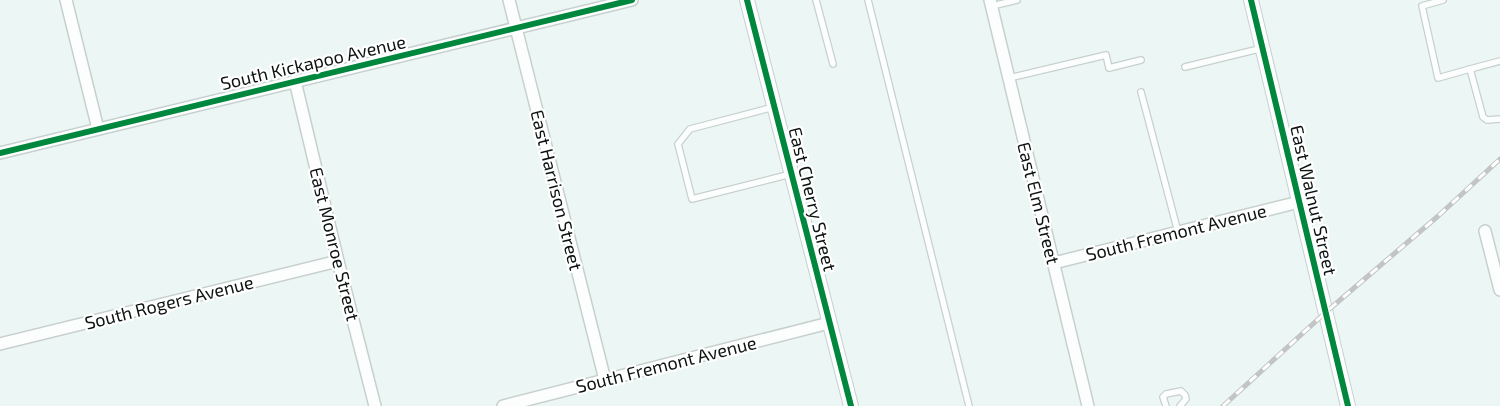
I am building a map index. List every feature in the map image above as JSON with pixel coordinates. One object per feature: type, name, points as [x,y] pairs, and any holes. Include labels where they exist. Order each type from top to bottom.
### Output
[{"type":"street","points":[[66,0],[98,129]]},
{"type":"street","name":"East Harrison Street","points":[[509,0],[605,380]]},
{"type":"street","name":"South Kickapoo Avenue","points":[[0,153],[632,0]]},
{"type":"street","name":"East Cherry Street","points":[[747,0],[851,406]]},
{"type":"street","name":"East Walnut Street","points":[[1251,0],[1348,406]]},
{"type":"street","name":"East Elm Street","points":[[991,3],[1088,406]]},
{"type":"street","name":"East Monroe Street","points":[[295,81],[375,406]]},
{"type":"street","name":"South Fremont Avenue","points":[[1054,263],[1299,202]]},
{"type":"street","points":[[1485,231],[1500,290]]},
{"type":"street","name":"South Rogers Avenue","points":[[0,344],[338,261]]},
{"type":"street","name":"South Fremont Avenue","points":[[503,406],[519,404],[829,323]]},
{"type":"lane","points":[[816,0],[833,64]]},
{"type":"lane","points":[[868,0],[969,406]]},
{"type":"lane","points":[[991,3],[1017,0]]},
{"type":"lane","points":[[1444,0],[1422,6],[1438,78],[1500,61]]},
{"type":"lane","points":[[1185,67],[1263,48]]},
{"type":"lane","points":[[1009,78],[1106,55],[1109,68],[1141,60]]},
{"type":"lane","points":[[1470,69],[1483,117],[1487,120],[1500,119]]},
{"type":"lane","points":[[1141,92],[1178,232]]},
{"type":"lane","points":[[774,107],[690,129],[678,144],[692,199],[791,174]]},
{"type":"lane","points":[[1166,406],[1164,397],[1166,394],[1181,391],[1186,399],[1180,406]]},
{"type":"railway","points":[[1223,406],[1326,312],[1437,217],[1500,159]]},
{"type":"cycle path","points":[[0,153],[632,0]]},
{"type":"cycle path","points":[[747,0],[851,406]]},
{"type":"cycle path","points":[[1251,0],[1348,406]]}]
